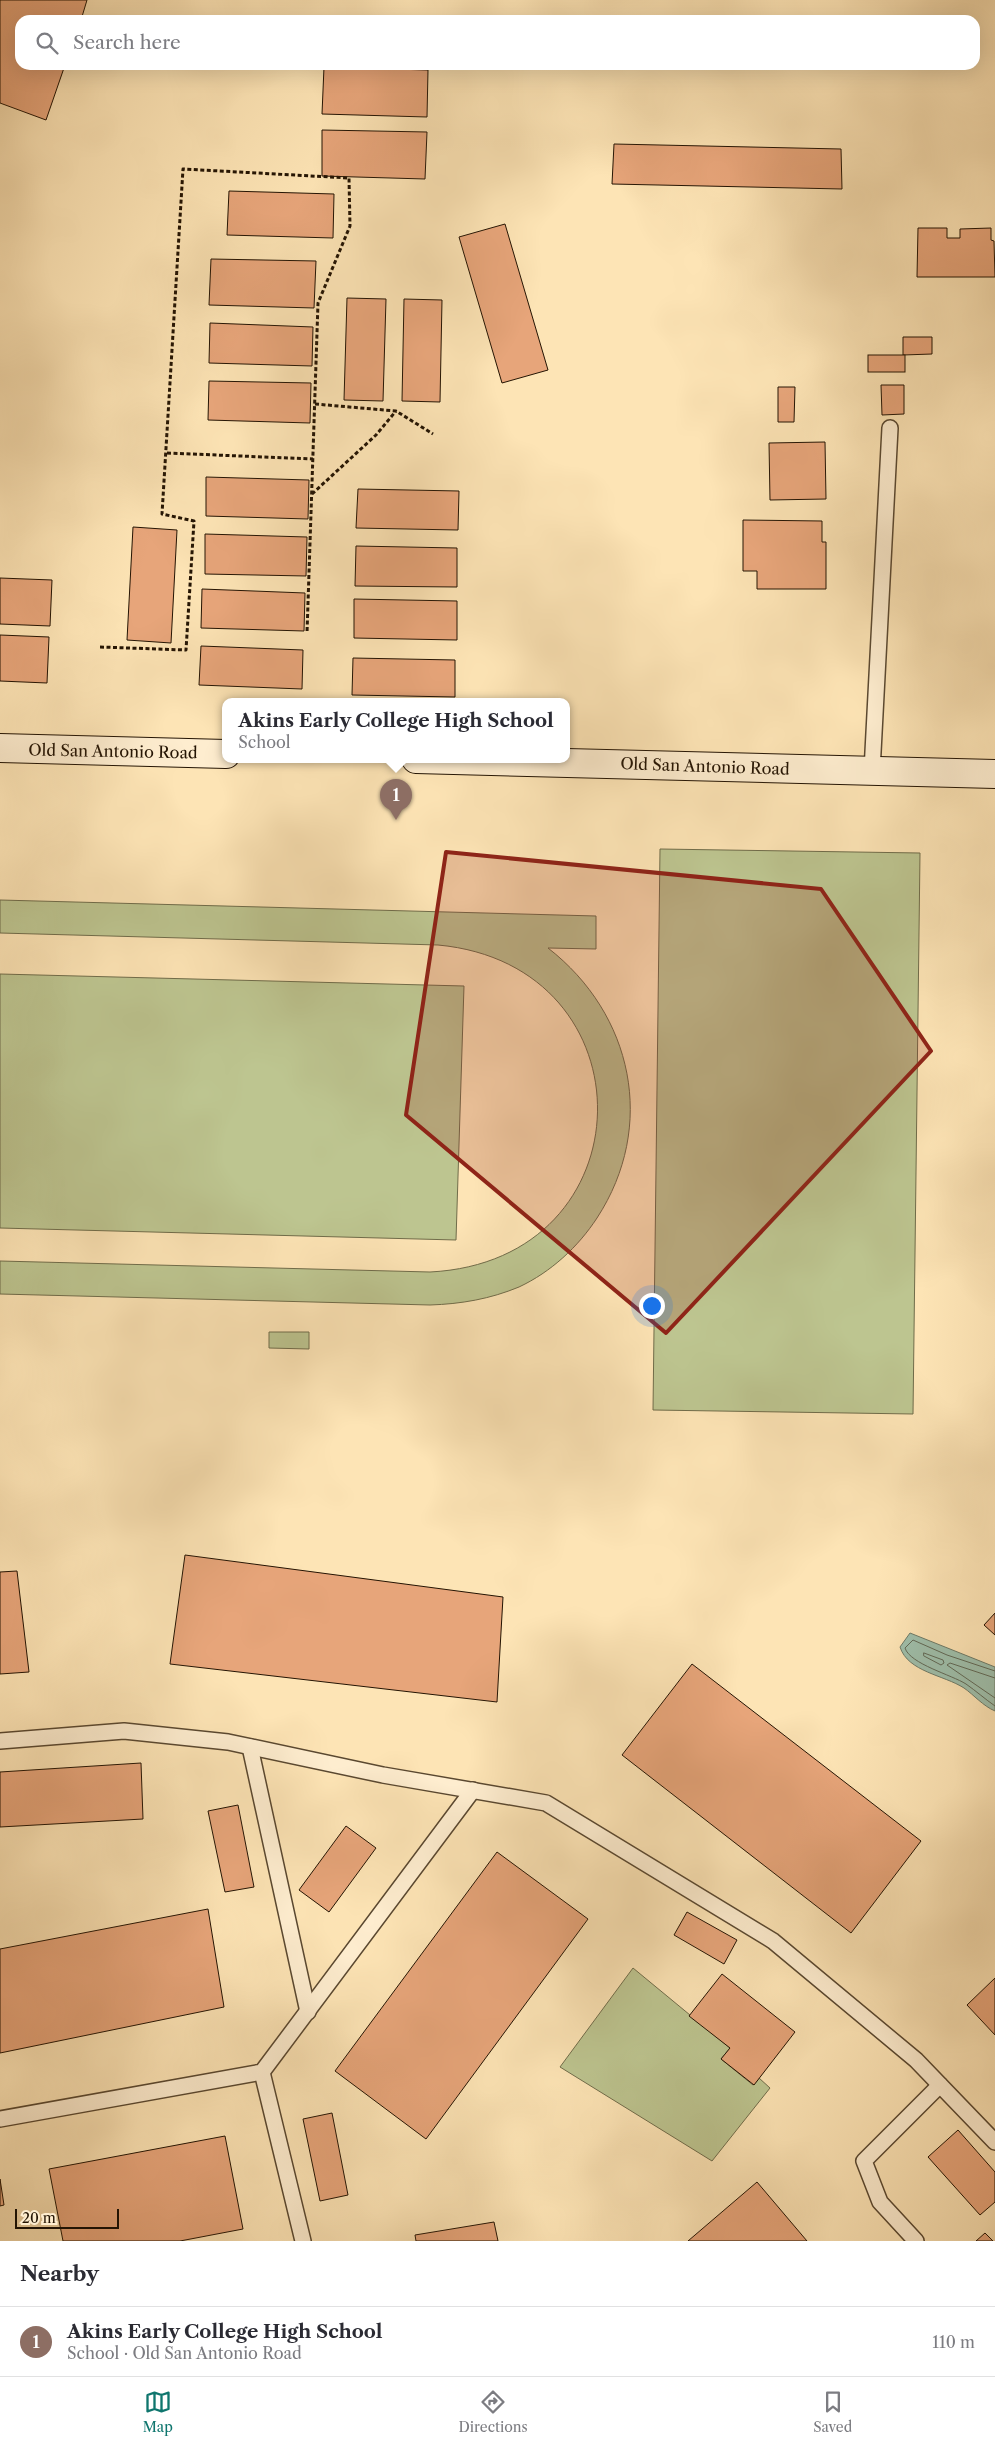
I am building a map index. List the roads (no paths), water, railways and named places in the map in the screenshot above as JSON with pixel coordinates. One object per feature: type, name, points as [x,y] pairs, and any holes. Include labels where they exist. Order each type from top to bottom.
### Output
[{"type":"street","name":"Old San Antonio Road","points":[[0,748],[222,754]]},
{"type":"street","name":"Old San Antonio Road","points":[[568,763],[995,774]]},
{"type":"lane","points":[[872,771],[890,428]]},
{"type":"lane","points":[[0,1741],[124,1731],[228,1742],[383,1775],[546,1803],[773,1941],[916,2060],[995,2142]]},
{"type":"lane","points":[[250,1748],[308,2012]]},
{"type":"lane","points":[[0,2119],[262,2072],[473,1790]]},
{"type":"lane","points":[[262,2072],[303,2241]]},
{"type":"lane","points":[[916,2241],[880,2202],[864,2161],[940,2085]]},
{"type":"water","points":[[910,1633],[995,1667],[995,1711],[964,1688],[918,1668],[911,1662],[904,1655],[900,1647]]},
{"type":"place","name":"Akins Early College High School","points":[[396,820]]}]
